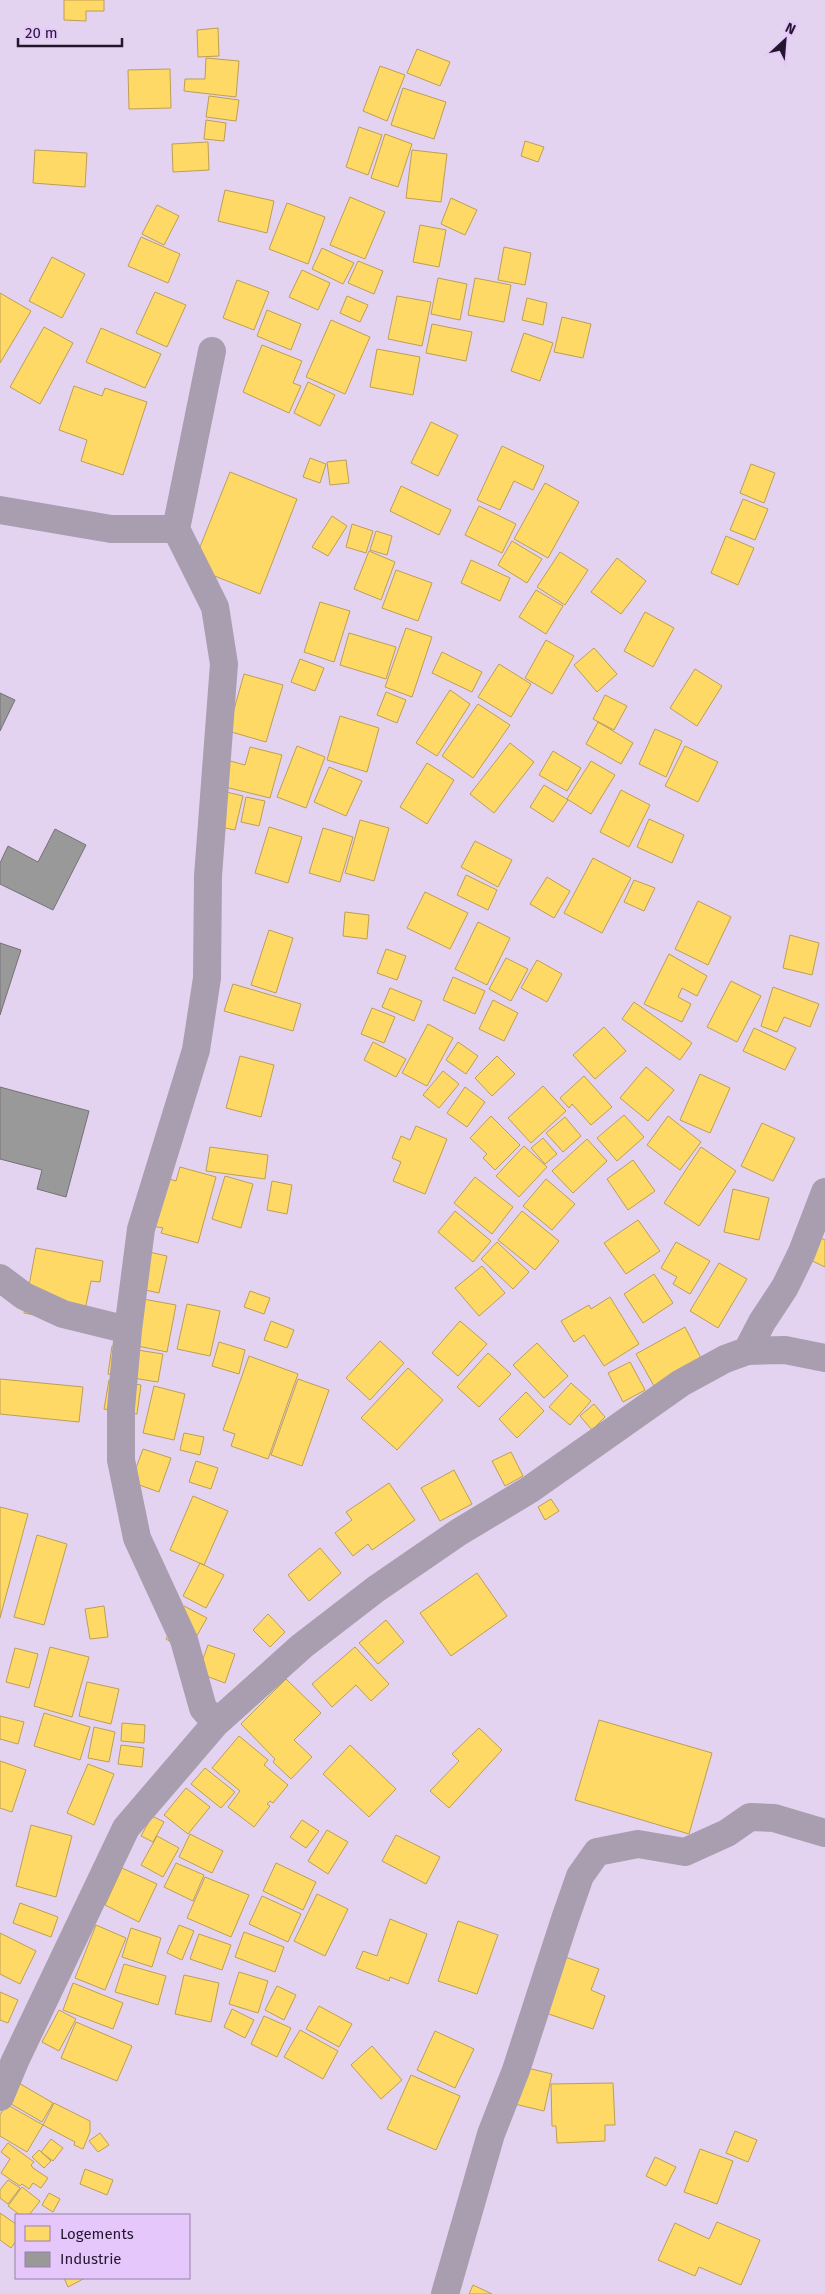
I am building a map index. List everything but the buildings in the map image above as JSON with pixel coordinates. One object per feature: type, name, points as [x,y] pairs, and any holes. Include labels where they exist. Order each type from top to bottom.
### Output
[{"type":"street","points":[[212,351],[176,529],[215,607],[224,664],[208,876],[207,978],[196,1050],[141,1228],[128,1330],[121,1408],[121,1460],[138,1538],[184,1640],[203,1708],[216,1723]]},
{"type":"street","points":[[0,510],[111,529],[176,529]]},
{"type":"street","points":[[747,1352],[762,1322],[785,1287],[802,1252],[825,1192]]},
{"type":"street","points":[[0,1278],[24,1296],[63,1314],[128,1330]]},
{"type":"street","points":[[0,2097],[14,2061],[126,1828],[216,1723],[302,1646],[376,1589],[459,1532],[529,1490],[680,1383],[725,1359],[747,1352],[786,1350],[825,1358]]},
{"type":"street","points":[[445,2294],[491,2134],[516,2070],[580,1876],[597,1852],[638,1844],[686,1852],[727,1834],[750,1817],[774,1818],[825,1833]]}]
